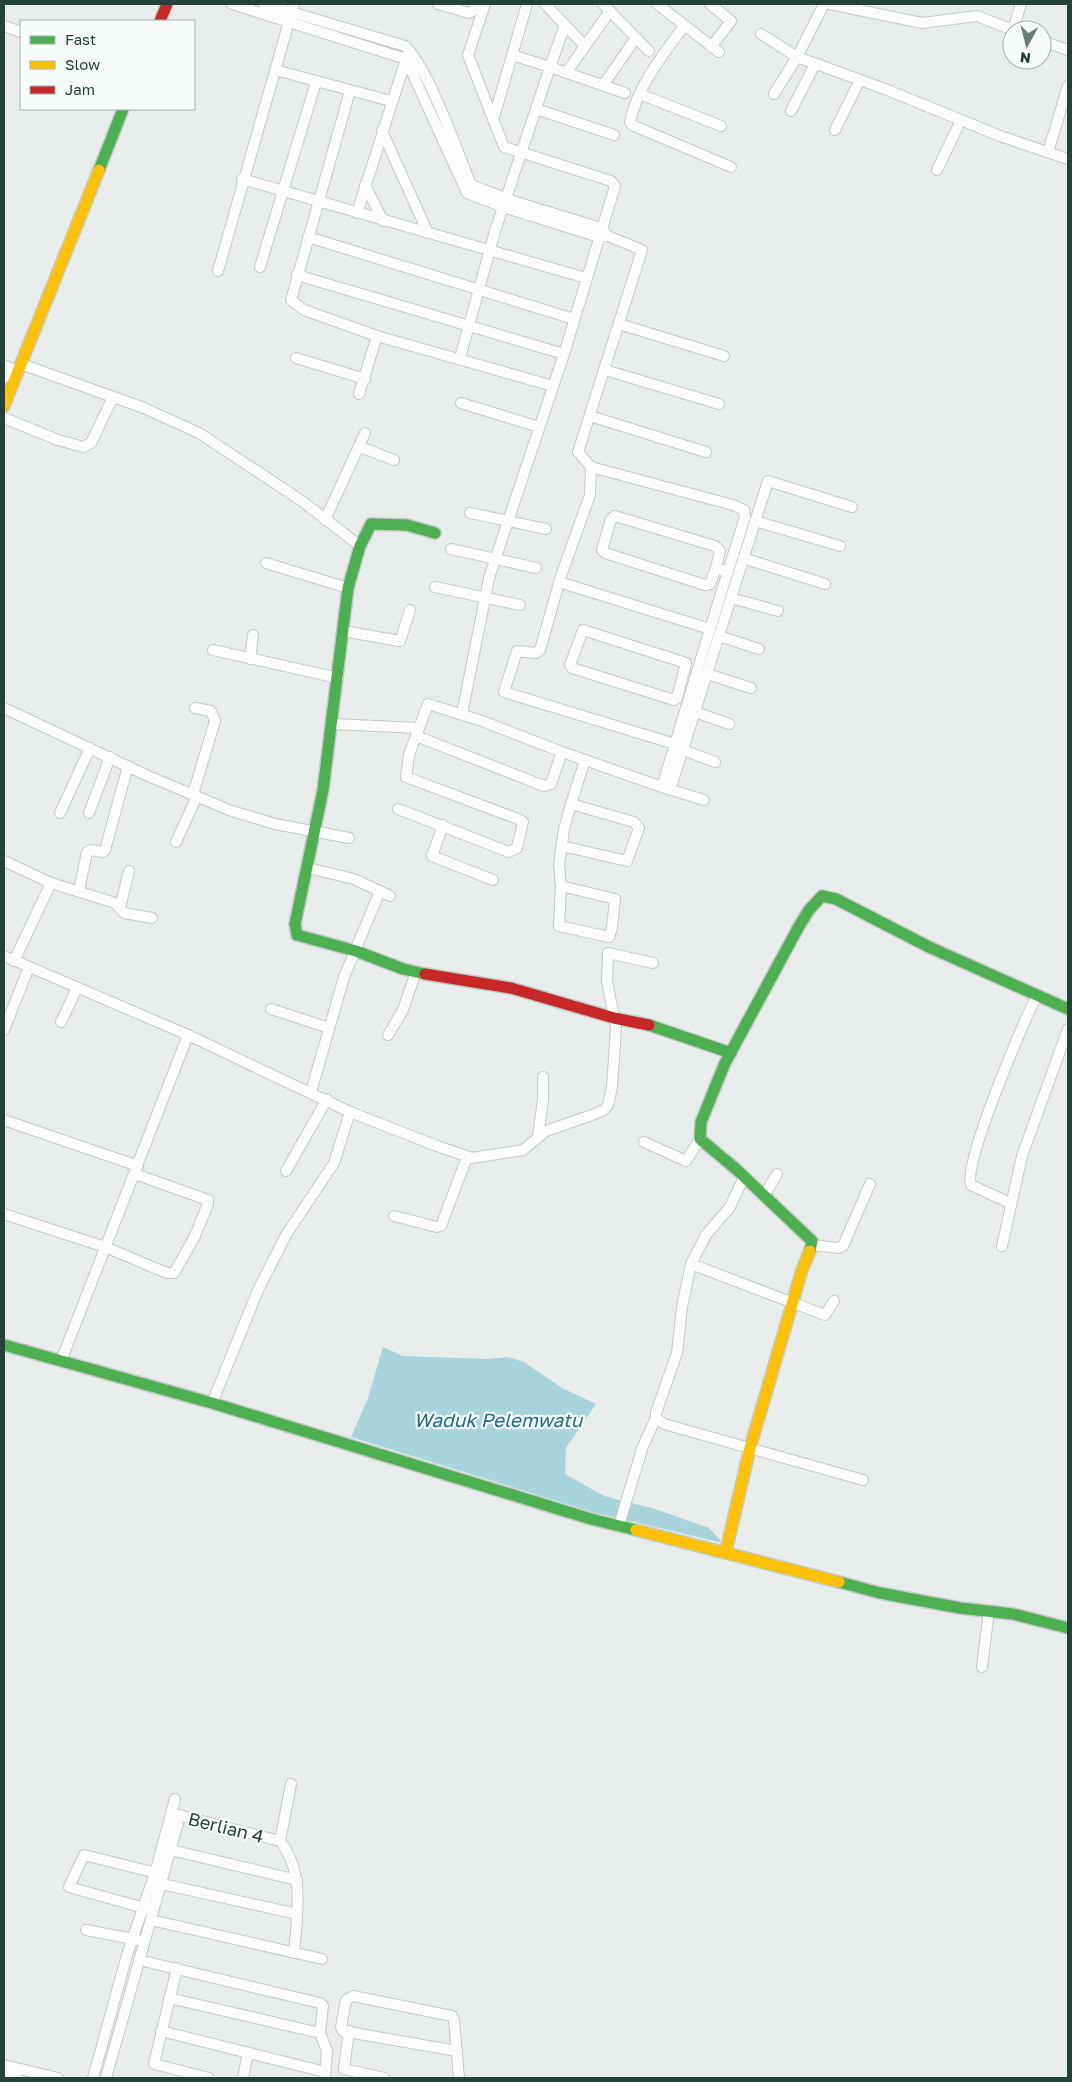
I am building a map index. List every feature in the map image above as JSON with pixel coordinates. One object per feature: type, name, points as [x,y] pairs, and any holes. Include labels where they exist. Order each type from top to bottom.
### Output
[{"type":"street","points":[[160,20],[167,4]]},
{"type":"street","points":[[232,4],[291,12]]},
{"type":"street","points":[[264,4],[408,55],[464,190],[472,196],[504,203],[607,235],[642,250],[578,452],[591,467],[740,507],[745,513],[692,685],[679,747],[666,788]]},
{"type":"street","points":[[438,4],[469,13],[474,10],[475,4]]},
{"type":"street","points":[[462,714],[484,597],[495,558],[564,354],[586,278],[607,235],[614,183],[504,146],[468,55],[485,4]]},
{"type":"street","points":[[494,117],[527,4]]},
{"type":"street","points":[[545,4],[585,46]]},
{"type":"street","points":[[657,4],[715,50],[730,21],[710,4]]},
{"type":"street","points":[[774,94],[797,57],[824,4]]},
{"type":"street","points":[[830,4],[922,23],[977,16],[1013,30],[1020,4]]},
{"type":"street","points":[[566,73],[585,46],[607,7],[649,51]]},
{"type":"street","points":[[218,271],[242,179],[291,12]]},
{"type":"street","points":[[460,358],[467,326],[504,203],[565,25]]},
{"type":"street","points":[[4,26],[20,32]]},
{"type":"street","points":[[684,26],[640,94],[632,110],[630,122],[632,125],[731,167]]},
{"type":"street","points":[[761,34],[797,57],[1068,159]]},
{"type":"street","points":[[604,85],[636,38]]},
{"type":"street","points":[[1052,44],[1068,50]]},
{"type":"street","points":[[357,213],[391,102],[408,55]]},
{"type":"street","points":[[512,55],[625,93]]},
{"type":"street","points":[[791,111],[815,64]]},
{"type":"street","points":[[274,70],[391,102]]},
{"type":"street","points":[[836,130],[860,80]]},
{"type":"street","points":[[260,267],[316,82]]},
{"type":"street","points":[[1048,152],[1068,86]]},
{"type":"street","points":[[350,91],[290,295],[294,305],[378,336],[553,386]]},
{"type":"street","points":[[640,94],[720,126]]},
{"type":"street","points":[[536,109],[614,135]]},
{"type":"street","points":[[4,406],[14,372],[123,110]]},
{"type":"street","points":[[937,170],[961,120]]},
{"type":"street","points":[[382,131],[428,233]]},
{"type":"street","points":[[242,179],[586,278]]},
{"type":"street","points":[[365,186],[383,221]]},
{"type":"street","points":[[308,237],[574,319]]},
{"type":"street","points":[[296,275],[564,354]]},
{"type":"street","points":[[619,324],[724,356]]},
{"type":"street","points":[[359,394],[378,336]]},
{"type":"street","points":[[296,358],[365,379]]},
{"type":"street","points":[[4,365],[14,372],[113,397],[199,433],[302,501],[360,546]]},
{"type":"street","points":[[604,370],[719,404]]},
{"type":"street","points":[[4,418],[58,440],[83,447],[91,443],[113,397]]},
{"type":"street","points":[[461,403],[539,427]]},
{"type":"street","points":[[590,416],[706,452]]},
{"type":"street","points":[[325,520],[365,433]]},
{"type":"street","points":[[360,447],[394,460]]},
{"type":"street","points":[[591,467],[590,495],[560,582],[540,650],[536,653],[517,651],[504,692],[679,747],[715,762]]},
{"type":"street","points":[[679,747],[695,712],[768,481],[852,507]]},
{"type":"street","points":[[470,513],[546,530]]},
{"type":"street","points":[[615,516],[715,546],[720,551],[716,568],[710,584],[705,585],[605,553],[602,550],[611,519],[615,516]]},
{"type":"street","points":[[755,521],[840,546]]},
{"type":"street","points":[[435,533],[407,525],[374,523],[369,526],[360,546],[348,588],[333,724],[315,832],[295,924],[297,935],[356,951],[403,970],[451,980],[511,988],[614,1018],[637,1021],[731,1054]]},
{"type":"street","points":[[451,549],[536,568]]},
{"type":"street","points":[[743,558],[825,584]]},
{"type":"street","points":[[266,563],[348,588]]},
{"type":"street","points":[[716,568],[728,572]]},
{"type":"street","points":[[560,582],[710,629]]},
{"type":"street","points":[[435,587],[520,605]]},
{"type":"street","points":[[731,598],[778,612]]},
{"type":"street","points":[[343,631],[400,641],[410,610]]},
{"type":"street","points":[[583,630],[684,661],[686,665],[681,682],[677,698],[674,700],[572,668],[570,664],[583,630]]},
{"type":"street","points":[[250,658],[253,635]]},
{"type":"street","points":[[719,636],[759,649]]},
{"type":"street","points":[[213,650],[338,678]]},
{"type":"street","points":[[707,674],[751,688]]},
{"type":"street","points":[[681,682],[692,685]]},
{"type":"street","points":[[398,809],[509,852],[517,848],[524,827],[524,822],[518,819],[406,777],[409,755],[428,704],[462,714],[564,753],[704,800]]},
{"type":"street","points":[[176,842],[195,795],[216,721],[211,712],[196,708]]},
{"type":"street","points":[[5,712],[230,810],[315,832],[348,838]]},
{"type":"street","points":[[695,712],[729,724]]},
{"type":"street","points":[[333,724],[417,732],[544,786],[551,784],[564,753]]},
{"type":"street","points":[[60,813],[90,748]]},
{"type":"street","points":[[89,813],[110,757]]},
{"type":"street","points":[[561,886],[615,899],[612,928],[609,937],[559,926],[561,886],[559,865],[582,759]]},
{"type":"street","points":[[79,891],[87,852],[91,850],[103,852],[105,850],[128,766]]},
{"type":"street","points":[[562,846],[627,862],[639,828],[634,822],[571,804]]},
{"type":"street","points":[[443,825],[432,856],[492,880]]},
{"type":"street","points":[[4,861],[51,883],[115,903],[124,913],[152,918]]},
{"type":"street","points":[[308,868],[354,879],[390,896]]},
{"type":"street","points":[[120,908],[129,872]]},
{"type":"street","points":[[51,883],[9,959],[188,1035],[350,1112],[467,1157],[489,1157],[523,1150],[538,1136],[557,1126],[604,1110],[610,1100],[616,1027],[607,981],[608,953],[653,963]]},
{"type":"street","points":[[311,1092],[344,977],[380,891]]},
{"type":"street","points":[[726,1551],[750,1448],[792,1304],[813,1245],[812,1241],[764,1195],[700,1139],[698,1133],[704,1110],[731,1054],[809,910],[822,896],[836,899],[929,947],[1068,1009]]},
{"type":"street","points":[[4,1030],[28,967]]},
{"type":"street","points":[[388,1035],[403,1010],[416,972]]},
{"type":"street","points":[[61,1022],[77,988]]},
{"type":"street","points":[[1010,1203],[971,1185],[970,1179],[985,1123],[1006,1064],[1036,995]]},
{"type":"street","points":[[271,1009],[330,1028]]},
{"type":"street","points":[[1002,1246],[1010,1203],[1022,1156],[1068,1029]]},
{"type":"street","points":[[61,1361],[188,1035]]},
{"type":"street","points":[[538,1136],[543,1099],[543,1077]]},
{"type":"street","points":[[286,1171],[327,1100]]},
{"type":"street","points":[[212,1403],[260,1288],[286,1234],[334,1163],[350,1112]]},
{"type":"street","points":[[4,1120],[206,1198],[208,1204],[195,1236],[174,1273],[171,1274],[104,1247],[4,1214]]},
{"type":"street","points":[[644,1142],[686,1161],[700,1139]]},
{"type":"street","points":[[394,1216],[438,1227],[442,1226],[467,1157]]},
{"type":"street","points":[[764,1195],[777,1174]]},
{"type":"street","points":[[620,1525],[643,1446],[656,1418],[656,1413],[677,1353],[682,1307],[691,1264],[706,1235],[730,1207],[744,1177]]},
{"type":"street","points":[[813,1245],[838,1248],[843,1246],[870,1184]]},
{"type":"street","points":[[691,1264],[825,1315],[834,1300]]},
{"type":"street","points":[[4,1346],[212,1403],[591,1519],[726,1551],[880,1593],[1009,1613],[1068,1628]]},
{"type":"street","points":[[656,1418],[664,1424],[863,1480]]},
{"type":"street","points":[[982,1667],[988,1611]]},
{"type":"street","points":[[291,1784],[280,1841],[285,1847],[297,1880],[294,1952]]},
{"type":"street","points":[[93,2078],[133,1939],[149,1909],[171,1850],[176,1814],[175,1799]]},
{"type":"street","points":[[161,1877],[176,1814]]},
{"type":"street","name":"Berlian 4","points":[[176,1814],[280,1841]]},
{"type":"street","points":[[171,1850],[297,1880]]},
{"type":"street","points":[[149,1909],[69,1887],[84,1855],[297,1914]]},
{"type":"street","points":[[106,2078],[151,1920],[149,1909]]},
{"type":"street","points":[[151,1920],[322,1959]]},
{"type":"street","points":[[86,1930],[144,1941]]},
{"type":"street","points":[[139,1960],[320,2003],[323,2006],[320,2033],[327,2051],[325,2075],[161,2031]]},
{"type":"street","points":[[177,1968],[154,2064],[209,2078]]},
{"type":"street","points":[[457,2051],[343,2030],[341,2027],[346,2000],[353,1996],[452,2016],[454,2020],[457,2051],[459,2078]]},
{"type":"street","points":[[169,1998],[320,2033]]},
{"type":"street","points":[[113,2006],[125,2009]]},
{"type":"street","points":[[349,2031],[344,2069],[353,2075],[384,2078]]},
{"type":"street","points":[[243,2078],[248,2053]]},
{"type":"street","points":[[4,2065],[47,2077],[58,2078]]},
{"type":"street","points":[[4,2075],[17,2078]]},
{"type":"water","name":"Waduk Pelemwatu","points":[[383,1347],[403,1356],[489,1359],[507,1357],[524,1362],[562,1388],[596,1404],[566,1448],[565,1474],[604,1496],[655,1509],[709,1528],[723,1543],[593,1512],[351,1437],[368,1398]]},
{"type":"traffic: fast","points":[[99,170],[123,110]]},
{"type":"traffic: fast","points":[[425,974],[403,969],[356,951],[297,935],[295,924],[323,790],[348,588],[360,546],[371,524],[407,525],[435,533]]},
{"type":"traffic: fast","points":[[810,1251],[812,1241],[736,1169],[700,1139],[701,1122],[725,1063],[798,928],[809,910],[822,896],[836,899],[929,947],[1068,1009]]},
{"type":"traffic: fast","points":[[649,1025],[731,1053]]},
{"type":"traffic: fast","points":[[4,1345],[212,1403],[591,1519],[636,1530]]},
{"type":"traffic: fast","points":[[839,1582],[880,1593],[960,1608],[1013,1614],[1068,1628]]},
{"type":"traffic: slow","points":[[4,406],[99,170]]},
{"type":"traffic: slow","points":[[726,1551],[750,1448],[802,1270],[810,1251]]},
{"type":"traffic: slow","points":[[636,1530],[839,1582]]},
{"type":"traffic: jam","points":[[160,20],[167,4]]},
{"type":"traffic: jam","points":[[425,974],[511,988],[614,1018],[649,1025]]}]
